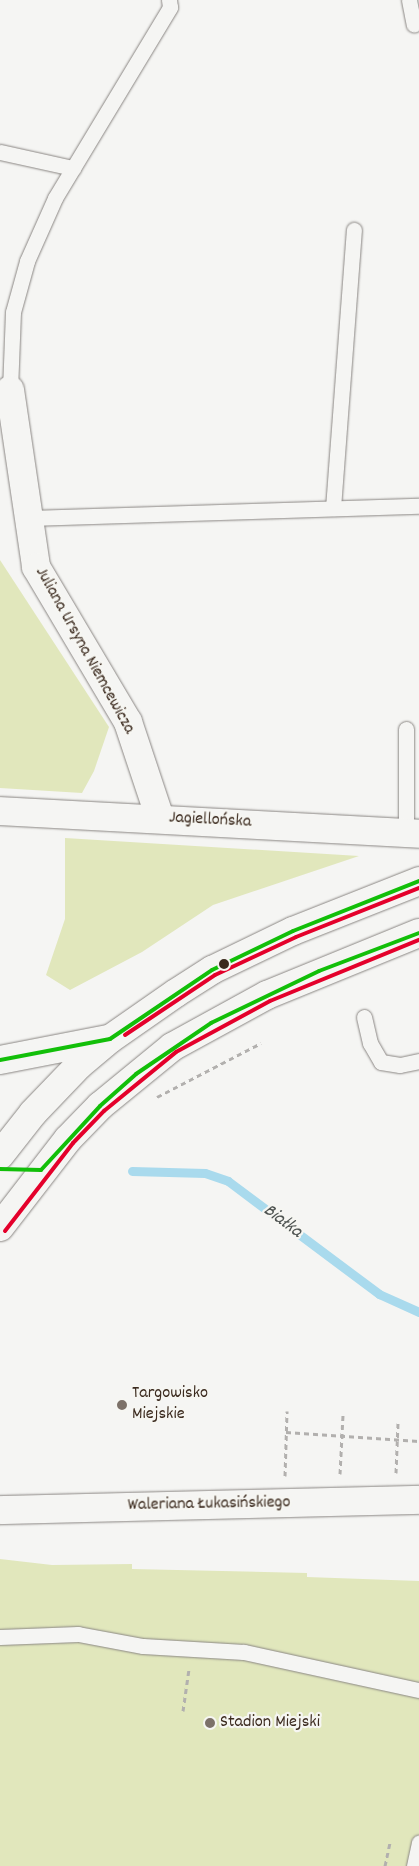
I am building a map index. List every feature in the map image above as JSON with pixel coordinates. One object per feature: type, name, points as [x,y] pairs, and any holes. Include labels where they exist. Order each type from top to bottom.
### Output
[{"type":"street","name":"Juliana Ursyna Niemcewicza","points":[[10,390],[36,567],[128,722],[160,818]]},
{"type":"street","name":"Jagiellońska","points":[[0,811],[160,818],[413,834]]},
{"type":"street","points":[[0,1155],[33,1113],[110,1038],[212,970],[293,931],[419,881]]},
{"type":"street","points":[[2,1216],[100,1106],[136,1074],[196,1033],[310,975],[419,933]]},
{"type":"street","points":[[0,1060],[110,1038]]},
{"type":"street","points":[[0,1170],[41,1170]]},
{"type":"street","name":"Waleriana Łukasińskiego","points":[[0,1510],[407,1500]]},
{"type":"lane","points":[[10,390],[13,312],[27,261],[55,198],[170,7],[169,0]]},
{"type":"lane","points":[[409,0],[414,25]]},
{"type":"lane","points":[[0,152],[73,168]]},
{"type":"lane","points":[[333,508],[354,230]]},
{"type":"lane","points":[[29,518],[419,506]]},
{"type":"lane","points":[[406,729],[413,834]]},
{"type":"lane","points":[[364,1016],[370,1043],[381,1062],[400,1065],[419,1061]]},
{"type":"lane","points":[[0,1637],[78,1634],[143,1646],[244,1652],[419,1690]]},
{"type":"lane","points":[[414,1866],[419,1843]]},
{"type":"path","points":[[148,1102],[261,1043]]},
{"type":"path","points":[[284,1504],[287,1411]]},
{"type":"path","points":[[338,1502],[343,1415]]},
{"type":"path","points":[[398,1424],[397,1440],[407,1500]]},
{"type":"path","points":[[286,1432],[419,1441]]},
{"type":"path","points":[[184,1712],[191,1648]]},
{"type":"path","points":[[385,1866],[390,1843]]},
{"type":"green space","points":[[0,560],[109,727],[94,771],[82,793],[0,788]]},
{"type":"green space","points":[[65,838],[359,856],[213,905],[142,952],[70,990],[46,975],[65,919]]},
{"type":"green space","name":"Stadion Miejski","points":[[0,1559],[52,1565],[132,1564],[132,1569],[307,1573],[307,1577],[419,1581],[419,1866],[0,1866]]},
{"type":"waterway","name":"Białka","points":[[132,1171],[205,1173],[228,1181],[379,1294],[419,1312]]},
{"type":"transit line","points":[[0,1060],[110,1039],[212,970],[293,931],[419,881]]},
{"type":"transit line","points":[[125,1035],[215,975],[296,937],[419,888]]},
{"type":"transit line","points":[[0,1169],[41,1170],[100,1106],[136,1074],[211,1023],[319,971],[419,933]]},
{"type":"transit line","points":[[5,1231],[73,1143],[104,1111],[176,1052],[270,1001],[419,940]]},
{"type":"place","name":"Targowisko Miejskie","points":[[122,1405]]},
{"type":"place","name":"Stadion Miejski","points":[[210,1723]]}]
